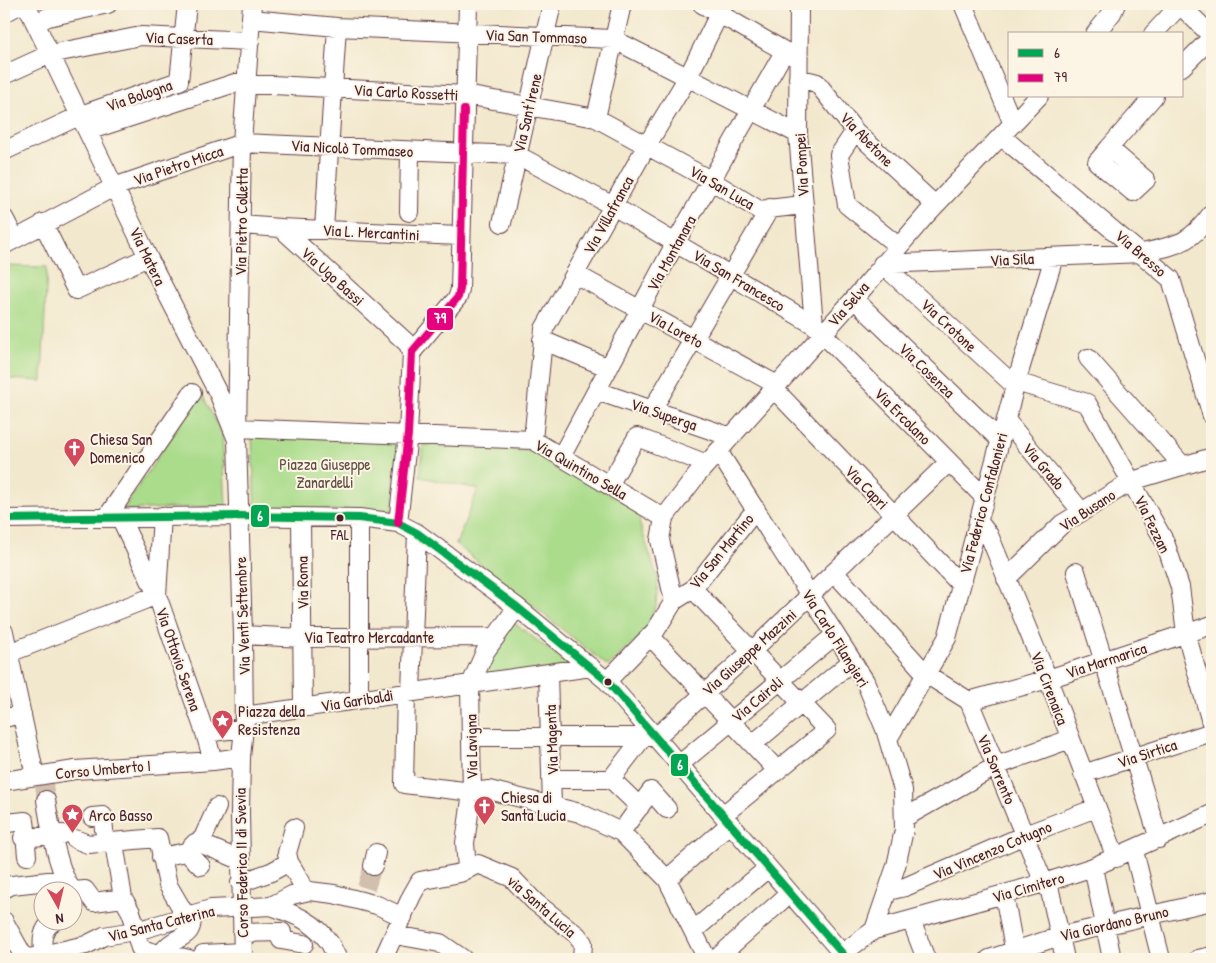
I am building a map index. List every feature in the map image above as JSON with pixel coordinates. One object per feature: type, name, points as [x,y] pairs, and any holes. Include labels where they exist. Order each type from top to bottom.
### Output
[{"type":"street","points":[[4,13],[21,4]]},
{"type":"street","name":"Via Matera","points":[[26,4],[148,257],[237,434],[239,516]]},
{"type":"street","points":[[35,23],[48,18],[108,4]]},
{"type":"street","name":"Via Bologna","points":[[85,123],[179,81],[187,4]]},
{"type":"street","points":[[398,523],[408,434],[412,352],[458,297],[468,4]]},
{"type":"street","name":"Via Sant'Irene","points":[[502,222],[552,4]]},
{"type":"street","points":[[596,118],[612,38],[622,4]]},
{"type":"street","points":[[702,4],[721,8],[791,55]]},
{"type":"street","name":"Via Pompei","points":[[799,4],[791,55],[798,78],[798,134],[803,205],[818,329]]},
{"type":"street","points":[[963,4],[1007,130]]},
{"type":"street","points":[[1155,32],[1180,4],[1212,36],[1184,66]]},
{"type":"street","points":[[1097,32],[1116,7]]},
{"type":"street","name":"Via Villafranca","points":[[533,440],[544,329],[647,144],[688,77],[721,8]]},
{"type":"street","name":"Via San Tommaso","points":[[252,12],[337,26],[612,38],[798,134]]},
{"type":"street","name":"Via Pietro Colletta","points":[[237,434],[242,143],[252,12]]},
{"type":"street","points":[[324,229],[337,26]]},
{"type":"street","name":"Via Caserta","points":[[4,75],[50,54],[141,36],[250,41]]},
{"type":"street","name":"Via Montanara","points":[[561,457],[676,242],[752,110],[791,55]]},
{"type":"street","name":"Via Abetone","points":[[798,78],[816,84],[855,130],[935,205]]},
{"type":"street","name":"Via Carlo Rossetti","points":[[85,123],[235,83],[246,82],[465,95],[596,118],[647,144]]},
{"type":"street","name":"Via Selva","points":[[664,518],[713,458],[776,387],[818,329],[854,299],[882,264],[935,205],[1037,98]]},
{"type":"street","points":[[1109,148],[1149,98]]},
{"type":"street","points":[[5,146],[85,123]]},
{"type":"street","points":[[855,130],[840,155],[847,205],[898,246]]},
{"type":"street","name":"Via Bresso","points":[[1007,130],[1166,273],[1174,286],[1212,416]]},
{"type":"street","name":"Via Nicolò Tommaseo","points":[[242,143],[462,154]]},
{"type":"street","name":"Via Pietro Micca","points":[[9,242],[114,187],[242,143]]},
{"type":"street","name":"Via San Luca","points":[[647,144],[759,210],[803,205]]},
{"type":"street","points":[[409,212],[410,151]]},
{"type":"street","name":"Via San Francesco","points":[[462,154],[517,155],[676,242],[818,329]]},
{"type":"street","points":[[652,410],[770,208]]},
{"type":"street","name":"Via Sila","points":[[882,264],[1142,253],[1180,244],[1202,226],[1212,213]]},
{"type":"street","points":[[4,218],[9,242]]},
{"type":"street","points":[[43,223],[76,290],[148,257]]},
{"type":"street","points":[[242,225],[281,228]]},
{"type":"street","name":"Via L. Mercantini","points":[[281,228],[460,236]]},
{"type":"street","name":"Via Ugo Bassi","points":[[281,228],[407,343],[412,352]]},
{"type":"street","name":"Via Federico Confalonieri","points":[[888,739],[947,638],[1015,384],[1054,257]]},
{"type":"street","name":"Via Crotone","points":[[882,264],[1015,384]]},
{"type":"street","name":"Via Loreto","points":[[575,274],[776,387]]},
{"type":"street","name":"Via Cosenza","points":[[854,299],[1000,440]]},
{"type":"street","name":"Via Ercolano","points":[[818,329],[984,497]]},
{"type":"street","points":[[542,340],[609,368]]},
{"type":"street","points":[[1088,358],[1183,466]]},
{"type":"street","name":"Via Fezzan","points":[[1015,384],[1087,403],[1132,481],[1165,542],[1180,587],[1186,633],[1212,726]]},
{"type":"street","name":"Via Capri","points":[[776,387],[961,585]]},
{"type":"street","name":"Via Superga","points":[[597,391],[731,437]]},
{"type":"street","points":[[113,517],[192,393]]},
{"type":"street","name":"Via Grado","points":[[1006,420],[1082,512]]},
{"type":"street","points":[[237,434],[408,434]]},
{"type":"street","name":"Via Quintino Sella","points":[[408,434],[533,440],[664,518]]},
{"type":"street","points":[[609,485],[637,437],[713,458]]},
{"type":"street","name":"Via Busano","points":[[1006,579],[1062,524],[1132,481],[1212,457]]},
{"type":"street","name":"Via Carlo Filangieri","points":[[713,458],[756,509],[852,661],[865,682],[888,739],[903,790],[904,830],[888,891],[874,930]]},
{"type":"street","name":"Via Giuseppe Mazzini","points":[[611,779],[650,736],[704,693],[752,651],[950,462]]},
{"type":"street","name":"Via San Martino","points":[[607,681],[650,636],[674,601],[693,589],[756,509]]},
{"type":"street","name":"Via Ottavio Serena","points":[[157,594],[162,516]]},
{"type":"street","points":[[4,519],[239,516],[301,519],[359,518],[398,523],[417,533],[517,607],[607,681],[650,736],[680,764],[845,956]]},
{"type":"street","name":"Via Venti Settembre","points":[[239,516],[244,722]]},
{"type":"street","name":"Via Ottavio Serena","points":[[113,517],[157,594],[204,728]]},
{"type":"street","points":[[359,518],[359,699]]},
{"type":"street","points":[[664,518],[660,540],[674,601]]},
{"type":"street","name":"Via Roma","points":[[301,519],[303,708]]},
{"type":"street","name":"Via Cirenaica","points":[[978,522],[989,535],[1048,679],[1082,774],[1116,858]]},
{"type":"street","points":[[417,533],[404,784],[472,792],[489,790],[580,813],[621,832],[667,879],[707,959]]},
{"type":"street","points":[[834,572],[926,674],[969,701]]},
{"type":"street","points":[[1076,572],[1159,838]]},
{"type":"street","points":[[667,879],[778,770],[827,730],[693,589]]},
{"type":"street","points":[[6,655],[157,594]]},
{"type":"street","points":[[470,686],[479,664],[495,637],[517,607]]},
{"type":"street","name":"Via Marmarica","points":[[969,701],[1048,679],[1212,625]]},
{"type":"street","points":[[4,632],[6,655],[42,783],[64,836],[66,879],[72,889],[85,890],[94,902],[123,898]]},
{"type":"street","name":"Via Cairoli","points":[[680,764],[835,634]]},
{"type":"street","name":"Via Teatro Mercadante","points":[[243,635],[303,638],[360,636],[495,637]]},
{"type":"street","points":[[650,636],[778,770]]},
{"type":"street","points":[[753,744],[852,661]]},
{"type":"street","name":"Via Garibaldi","points":[[244,722],[303,708],[359,699],[470,686],[591,667]]},
{"type":"street","name":"Via Magenta","points":[[548,674],[552,805]]},
{"type":"street","name":"Via Lavigna","points":[[467,868],[465,842],[472,792],[470,686]]},
{"type":"street","name":"Via Sorrento","points":[[969,701],[1044,883],[1050,890],[1065,959]]},
{"type":"street","points":[[4,718],[22,714]]},
{"type":"street","points":[[244,722],[240,761],[208,761],[204,728],[244,722]]},
{"type":"street","name":"Via Sirtica","points":[[1082,774],[1212,732]]},
{"type":"street","points":[[471,737],[650,736]]},
{"type":"street","points":[[904,818],[996,766],[1070,739]]},
{"type":"street","name":"Corso Umberto I","points":[[4,781],[42,783],[208,761]]},
{"type":"street","name":"Corso Federico II di Svevia","points":[[240,761],[240,883],[243,956]]},
{"type":"street","points":[[552,779],[611,779],[640,807]]},
{"type":"street","points":[[621,832],[651,791],[667,809]]},
{"type":"street","points":[[161,857],[192,847],[203,839],[211,805],[240,813]]},
{"type":"street","name":"Via Vincenzo Cotugno","points":[[888,891],[905,887],[1025,835],[1096,808]]},
{"type":"street","name":"Via Cimitero","points":[[845,956],[874,930],[1044,883],[1093,867],[1212,814]]},
{"type":"street","points":[[92,817],[103,816],[123,898],[131,912],[140,948],[152,955],[243,956]]},
{"type":"street","points":[[294,828],[287,853],[289,862],[301,882],[302,892]]},
{"type":"street","points":[[19,840],[64,836],[88,844],[109,837],[126,840],[158,838],[168,885],[193,926],[191,931],[152,955]]},
{"type":"street","points":[[192,847],[240,860]]},
{"type":"street","points":[[192,847],[201,866]]},
{"type":"street","points":[[1134,850],[1161,959]]},
{"type":"street","points":[[240,883],[271,872],[289,862]]},
{"type":"street","name":"via Santa Lucia","points":[[403,917],[420,881],[460,873],[467,868],[482,864],[512,878],[535,902],[577,935],[583,943],[582,959]]},
{"type":"street","points":[[1093,867],[1112,959]]},
{"type":"street","points":[[693,931],[768,868]]},
{"type":"street","points":[[4,889],[12,884],[66,879]]},
{"type":"street","points":[[270,906],[302,892],[309,891],[334,894],[364,894],[377,905],[403,917],[383,959]]},
{"type":"street","points":[[716,959],[790,893]]},
{"type":"street","points":[[1004,894],[1015,955]]},
{"type":"street","name":"Via Giordano Bruno","points":[[989,959],[1015,955],[1060,936],[1212,901]]},
{"type":"street","points":[[270,906],[301,916],[312,924],[322,933],[338,959]]},
{"type":"street","name":"Via Santa Caterina","points":[[25,959],[43,954],[89,954],[104,936],[136,931],[211,909],[270,906]]},
{"type":"street","points":[[911,920],[926,959]]},
{"type":"street","points":[[4,921],[25,959]]},
{"type":"street","points":[[43,954],[42,939],[45,930]]},
{"type":"street","points":[[242,933],[282,932],[281,940],[304,944]]},
{"type":"street","points":[[395,935],[440,943],[463,959]]},
{"type":"street","points":[[1198,959],[1212,956]]},
{"type":"green space","points":[[4,266],[47,267],[42,381],[4,379]]},
{"type":"green space","points":[[201,392],[222,434],[226,506],[123,510]]},
{"type":"green space","name":"Piazza Giuseppe Zanardelli","points":[[252,436],[399,438],[392,511],[255,509]]},
{"type":"green space","points":[[423,445],[534,451],[644,514],[639,522],[658,579],[656,606],[645,632],[608,666],[456,544],[478,489],[420,477]]},
{"type":"green space","points":[[514,623],[571,666],[481,679],[491,651]]},
{"type":"tunnel","points":[[44,784],[46,800]]},
{"type":"tunnel","points":[[366,888],[373,866]]},
{"type":"transit line","name":"79","points":[[398,523],[408,434],[412,352],[458,297],[460,289],[464,110]]},
{"type":"transit line","name":"6","points":[[4,519],[239,516],[359,518],[398,523],[417,533],[517,607],[607,681],[847,959]]},
{"type":"place","name":"Chiesa San Domenico","points":[[74,467]]},
{"type":"place","name":"FAL","points":[[340,518]]},
{"type":"place","name":"Piazza della Resistenza","points":[[222,739]]},
{"type":"place","name":"Chiesa di Santa Lucia","points":[[485,825]]},
{"type":"place","name":"Arco Basso","points":[[73,834]]}]
